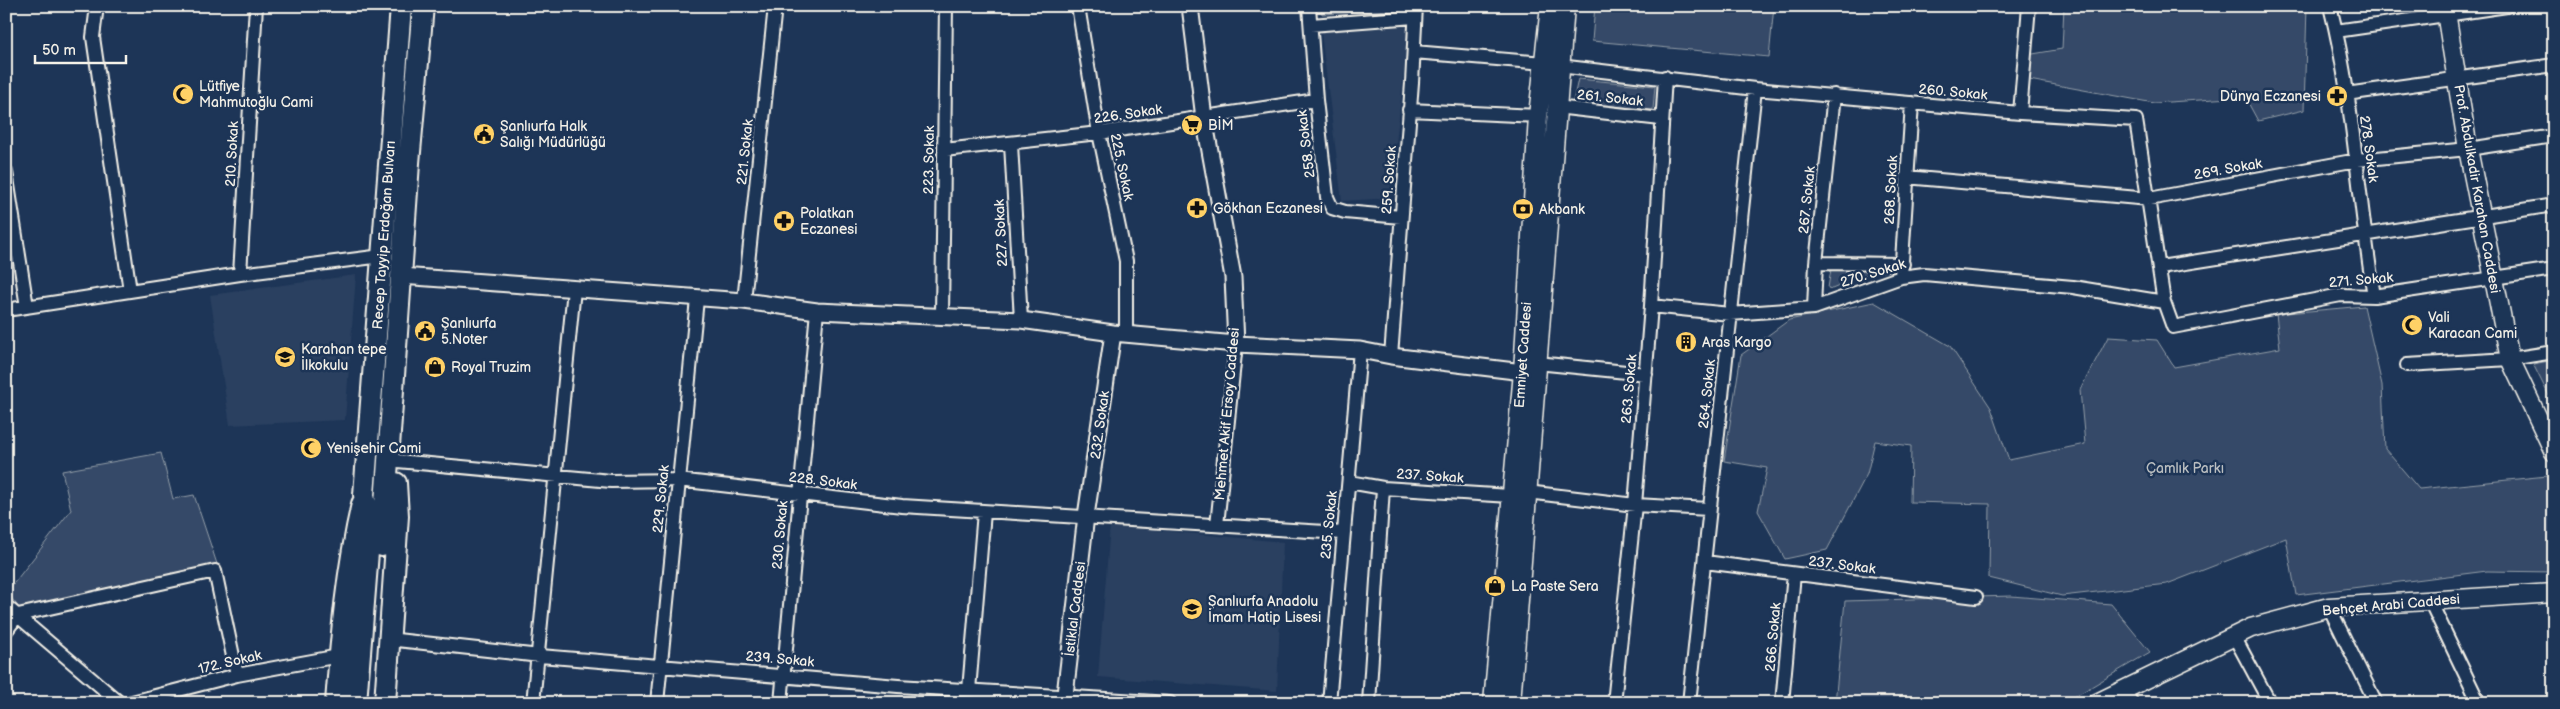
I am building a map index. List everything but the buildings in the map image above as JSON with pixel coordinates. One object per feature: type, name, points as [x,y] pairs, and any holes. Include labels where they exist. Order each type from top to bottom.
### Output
[{"type":"highway","name":"Recep Tayyip Erdoğan Bulvarı","points":[[356,703],[370,527],[364,495],[401,6]]},
{"type":"highway","name":"Recep Tayyip Erdoğan Bulvarı","points":[[369,703],[376,640],[386,460],[423,6]]},
{"type":"highway","points":[[385,703],[398,516],[396,482],[386,460]]},
{"type":"highway","points":[[336,703],[339,656],[354,540],[364,495]]},
{"type":"main road","name":"Emniyet Caddesi","points":[[1493,703],[1519,494],[1556,107],[1550,6]]},
{"type":"main road","name":"Emniyet Caddesi","points":[[1530,368],[1538,116],[1565,6]]},
{"type":"main road","name":"Prof. Abdulkadir Karahan Caddesi","points":[[2446,11],[2468,149],[2483,216],[2492,277],[2510,359],[2554,452]]},
{"type":"main road","name":"Emniyet Caddesi","points":[[1511,703],[1519,494]]},
{"type":"main road","name":"Behçet Arabi Caddesi","points":[[2097,703],[2127,696],[2251,628],[2329,607],[2554,593]]},
{"type":"street","points":[[97,6],[93,37],[130,291]]},
{"type":"street","name":"210. Sokak","points":[[240,274],[256,6]]},
{"type":"street","name":"221. Sokak","points":[[744,302],[775,6]]},
{"type":"street","name":"223. Sokak","points":[[942,315],[946,6]]},
{"type":"street","name":"225. Sokak","points":[[1078,6],[1099,133],[1126,261],[1120,334]]},
{"type":"street","name":"Mehmet Akif Ersoy Caddesi","points":[[1190,6],[1204,118],[1233,277],[1236,344],[1217,525]]},
{"type":"street","name":"258. Sokak","points":[[1309,6],[1316,100],[1327,197],[1332,208],[1345,212],[1401,217]]},
{"type":"street","points":[[2020,113],[2029,6]]},
{"type":"street","name":"278. Sokak","points":[[2330,6],[2336,31],[2357,160],[2364,235],[2374,296]]},
{"type":"street","points":[[2336,31],[2446,11],[2507,6]]},
{"type":"street","points":[[1311,25],[1415,12]]},
{"type":"street","name":"259. Sokak","points":[[1390,356],[1414,52],[1415,12]]},
{"type":"street","name":"260. Sokak","points":[[1414,52],[1552,64],[1755,89],[1834,95],[1912,104],[2136,120],[2164,302],[2173,327]]},
{"type":"street","points":[[2346,94],[2458,80],[2554,65]]},
{"type":"street","name":"263. Sokak","points":[[1614,703],[1635,505],[1652,306],[1664,77]]},
{"type":"street","name":"264. Sokak","points":[[1689,703],[1755,89]]},
{"type":"street","name":"267. Sokak","points":[[1814,308],[1816,263],[1834,95]]},
{"type":"street","name":"226. Sokak","points":[[944,150],[1099,133],[1316,100]]},
{"type":"street","name":"268. Sokak","points":[[1901,277],[1912,104]]},
{"type":"street","name":"261. Sokak","points":[[1556,107],[1661,119]]},
{"type":"street","points":[[1409,110],[1538,116]]},
{"type":"street","name":"269. Sokak","points":[[1906,177],[2149,199],[2357,160],[2468,149],[2554,136]]},
{"type":"street","name":"227. Sokak","points":[[1011,144],[1021,320]]},
{"type":"street","points":[[6,172],[27,307]]},
{"type":"street","points":[[2160,267],[2554,205]]},
{"type":"street","points":[[6,310],[240,274],[382,256]]},
{"type":"street","points":[[1816,263],[1903,264]]},
{"type":"street","name":"271. Sokak","points":[[2173,327],[2341,295],[2374,296],[2554,269]]},
{"type":"street","name":"270. Sokak","points":[[1652,306],[1730,314],[1814,308],[1901,277],[1924,274],[2073,287],[2164,302]]},
{"type":"street","points":[[401,276],[744,302],[817,311],[942,315],[1021,320],[1120,334],[1236,344],[1360,350],[1390,356],[1530,368],[1646,374]]},
{"type":"street","points":[[533,703],[540,656],[574,289]]},
{"type":"street","name":"229. Sokak","points":[[657,703],[697,299]]},
{"type":"street","name":"230. Sokak","points":[[781,703],[817,311]]},
{"type":"street","name":"232. Sokak","points":[[1086,516],[1120,334]]},
{"type":"street","name":"235. Sokak","points":[[1329,703],[1342,533],[1349,482],[1360,350]]},
{"type":"street","points":[[2407,364],[2510,359],[2554,352]]},
{"type":"street","name":"228. Sokak","points":[[386,460],[556,474],[611,481],[678,480],[902,506],[1342,533]]},
{"type":"street","name":"237. Sokak","points":[[1349,482],[1383,488],[1519,494],[1635,505],[1709,509]]},
{"type":"street","points":[[1369,703],[1383,488]]},
{"type":"street","points":[[969,690],[984,512]]},
{"type":"street","name":"İstiklal Caddesi","points":[[1064,699],[1086,516]]},
{"type":"street","name":"237. Sokak","points":[[1705,562],[1976,597]]},
{"type":"street","points":[[6,631],[18,615],[215,571],[237,674]]},
{"type":"street","name":"266. Sokak","points":[[1782,703],[1794,574]]},
{"type":"street","points":[[2430,601],[2479,703]]},
{"type":"street","points":[[6,606],[120,703]]},
{"type":"street","points":[[2329,607],[2376,703]]},
{"type":"street","points":[[2234,636],[2270,703]]},
{"type":"street","name":"239. Sokak","points":[[388,639],[540,656],[784,674],[1064,699],[1170,703]]},
{"type":"street","name":"172. Sokak","points":[[128,703],[237,674],[339,656]]},
{"type":"shaded area","points":[[1409,25],[1390,198],[1342,201],[1321,32]]},
{"type":"shaded area","name":"Karahan tepe İlkokulu","points":[[356,275],[345,420],[230,425],[210,295]]},
{"type":"shaded area","name":"Şanlıurfa Anadolu İmam Hatip Lisesi","points":[[1110,526],[1283,542],[1277,691],[1098,677]]},
{"type":"green space","points":[[1321,6],[1407,6],[1407,9],[1322,14]]},
{"type":"green space","points":[[1595,6],[1774,6],[1769,57],[1592,41]]},
{"type":"green space","points":[[2064,6],[2307,6],[2304,110],[2258,121],[2245,97],[2154,103],[2029,80],[2027,55],[2062,49]]},
{"type":"green space","points":[[1578,79],[1655,86],[1653,110],[1573,102]]},
{"type":"green space","points":[[1837,255],[1892,257],[1892,264],[1832,289],[1828,288],[1833,257]]},
{"type":"green space","name":"Çamlık Parkı","points":[[1874,302],[1950,346],[1991,408],[2009,460],[2085,444],[2080,390],[2108,337],[2157,340],[2174,367],[2280,348],[2276,314],[2364,306],[2382,385],[2385,449],[2419,489],[2547,476],[2554,491],[2554,572],[2487,571],[2296,595],[2286,538],[2167,584],[2062,596],[1989,578],[1990,504],[1910,502],[1911,446],[1875,441],[1867,474],[1827,550],[1785,559],[1758,511],[1767,468],[1724,461],[1741,355],[1789,320]]},
{"type":"green space","points":[[2554,360],[2554,406],[2533,364]]},
{"type":"green space","points":[[161,453],[173,499],[194,495],[218,567],[22,612],[7,592],[71,510],[62,471]]},
{"type":"green space","points":[[2011,596],[2111,604],[2150,652],[2064,703],[1835,703],[1845,601]]},
{"type":"place","name":"Lütfiye Mahmutoğlu Cami","points":[[183,94]]},
{"type":"place","name":"Dünya Eczanesi","points":[[2337,96]]},
{"type":"place","name":"BİM","points":[[1192,125]]},
{"type":"place","name":"Şanlıurfa Halk Salığı Müdürlüğü","points":[[484,134]]},
{"type":"place","name":"Gökhan Eczanesi","points":[[1197,208]]},
{"type":"place","name":"Akbank","points":[[1523,209]]},
{"type":"place","name":"Polatkan Eczanesi","points":[[784,221]]},
{"type":"place","name":"Vali Karacan Cami","points":[[2412,325]]},
{"type":"place","name":"Şanlıurfa 5.Noter","points":[[425,331]]},
{"type":"place","name":"Aras Kargo","points":[[1686,342]]},
{"type":"place","name":"Karahan tepe İlkokulu","points":[[285,357]]},
{"type":"place","name":"Royal Truzim","points":[[435,367]]},
{"type":"place","name":"Yenişehir Cami","points":[[311,448]]},
{"type":"place","name":"La Paste Sera","points":[[1495,586]]},
{"type":"place","name":"Şanlıurfa Anadolu İmam Hatip Lisesi","points":[[1192,609]]}]
